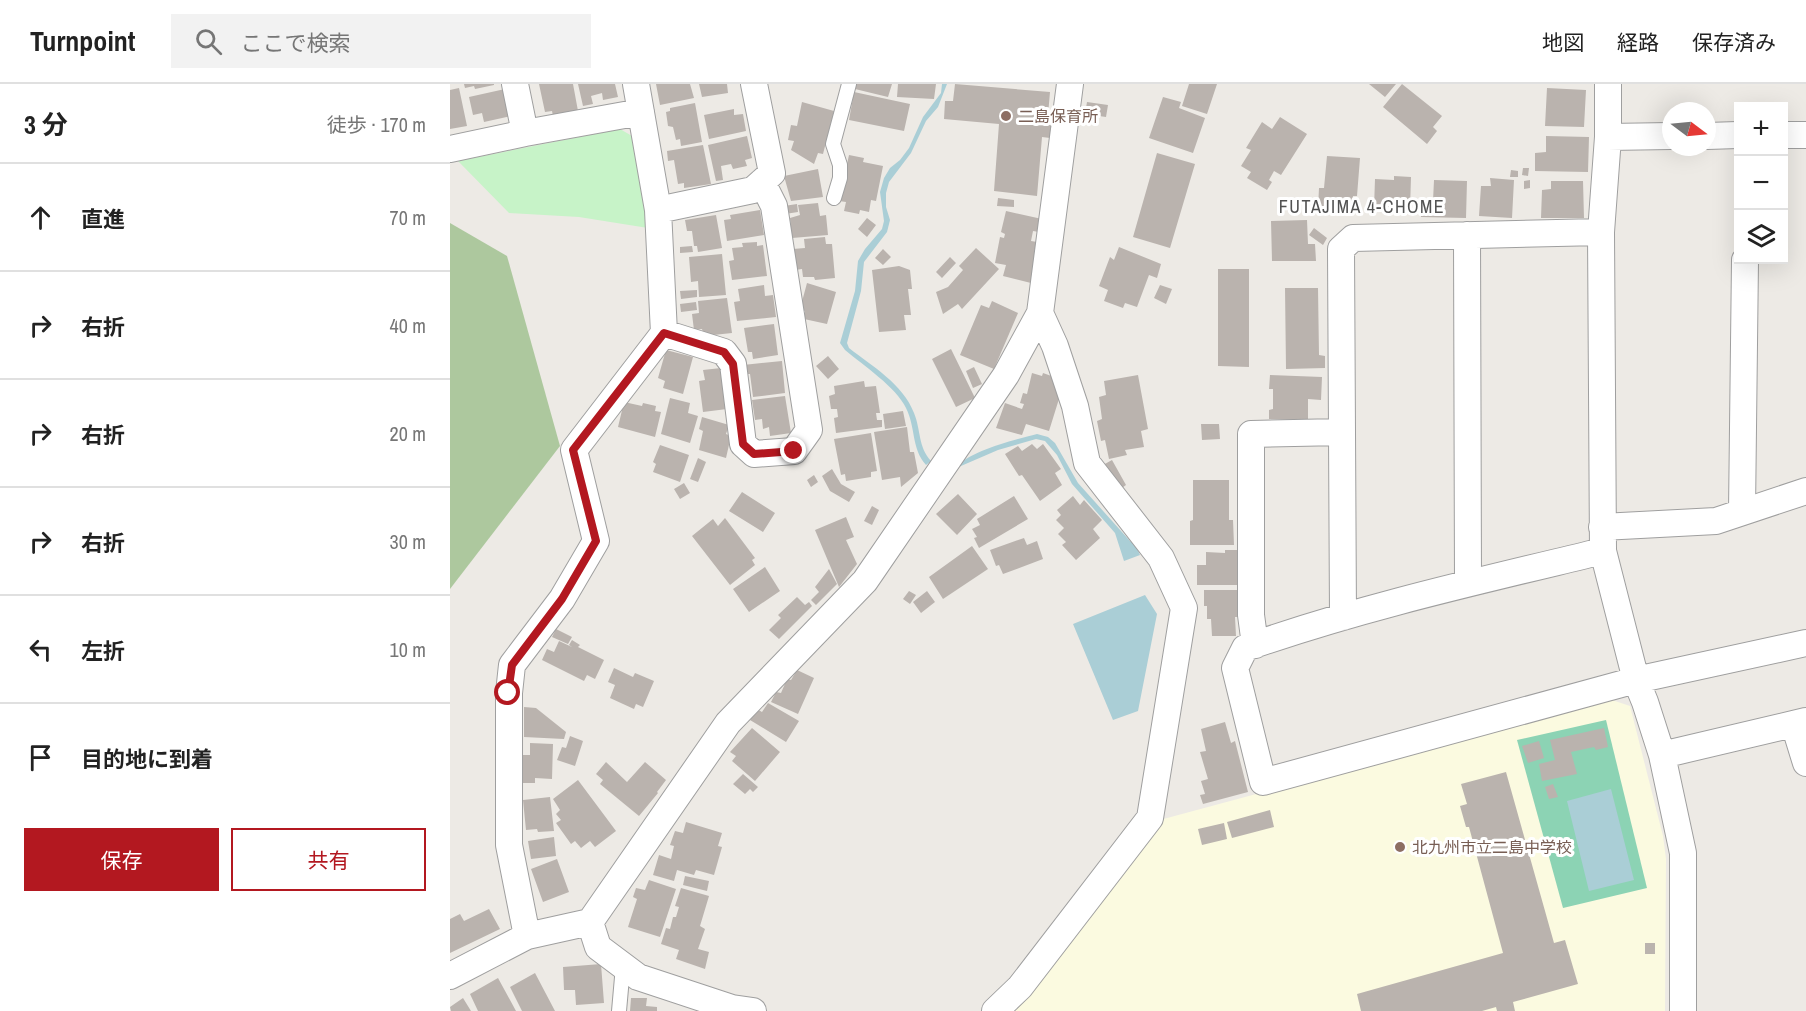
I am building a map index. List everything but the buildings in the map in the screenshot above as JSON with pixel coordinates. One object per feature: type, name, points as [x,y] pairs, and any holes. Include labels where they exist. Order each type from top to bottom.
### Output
[{"type":"street","points":[[515,84],[525,133]]},
{"type":"street","points":[[526,936],[509,845],[508,693],[512,665],[562,599],[596,541],[573,450],[664,333],[658,210],[636,84]]},
{"type":"street","points":[[658,210],[753,190],[772,172],[754,84]]},
{"type":"street","points":[[450,976],[526,936],[590,922],[728,723],[865,581],[1006,375],[1041,313],[1070,84]]},
{"type":"street","points":[[1608,84],[1608,137],[1601,232],[1602,539],[1636,680],[1646,702],[1662,755],[1683,853],[1683,1011]]},
{"type":"street","points":[[450,150],[525,133],[641,112]]},
{"type":"street","points":[[1716,136],[1734,135]]},
{"type":"street","points":[[1788,135],[1806,135]]},
{"type":"street","points":[[1608,137],[1662,136]]},
{"type":"street","points":[[664,333],[724,352],[733,364],[743,444],[754,454],[794,451],[809,430],[774,206],[762,182]]},
{"type":"street","points":[[1343,617],[1341,249],[1353,238],[1601,232]]},
{"type":"street","points":[[1467,235],[1468,583]]},
{"type":"street","points":[[1742,512],[1745,264]]},
{"type":"street","points":[[995,1011],[1020,987],[1150,818],[1184,608],[1161,558],[1087,463],[1075,406],[1055,346],[1041,313]]},
{"type":"street","points":[[1255,645],[1251,615],[1251,434],[1342,432]]},
{"type":"street","points":[[1806,491],[1716,521],[1602,539],[1468,583],[1343,617],[1245,648],[1235,668],[1263,782],[1636,680],[1806,643]]},
{"type":"street","points":[[1662,755],[1800,722],[1806,763]]},
{"type":"street","points":[[590,922],[598,947],[638,977],[732,1008],[753,1011]]},
{"type":"lane","points":[[834,198],[840,178],[840,165],[833,144],[849,84]]},
{"type":"lane","points":[[619,1011],[623,966]]},
{"type":"shaded area","name":"北九州市立二島中学校","points":[[1609,699],[1630,706],[1663,836],[1666,859],[1665,1011],[1011,1011],[1156,821]]},
{"type":"green space","points":[[620,129],[632,136],[648,228],[579,217],[509,213],[458,161]]},
{"type":"green space","points":[[450,223],[507,256],[560,446],[450,589]]},
{"type":"green space","points":[[1606,720],[1647,888],[1563,908],[1517,740]]},
{"type":"water","points":[[942,84],[947,84],[938,107],[926,121],[911,153],[889,182],[886,193],[886,207],[890,220],[887,232],[864,262],[861,291],[847,343],[849,348],[895,384],[909,403],[916,419],[924,450],[931,461],[926,465],[918,452],[909,415],[901,400],[840,343],[855,291],[858,261],[882,229],[884,221],[880,192],[884,178],[909,148],[923,117],[941,93]]},
{"type":"water","points":[[1037,434],[1048,437],[1055,443],[1078,483],[1135,544],[1140,555],[1124,561],[1115,533],[1072,484],[1057,455],[1045,441],[1036,439],[998,450],[954,469],[980,452]]},
{"type":"water","points":[[1145,595],[1157,614],[1138,711],[1113,720],[1073,624]]},
{"type":"water","points":[[1611,789],[1634,880],[1589,891],[1567,801]]},
{"type":"place","name":"二島保育所","points":[[1006,116]]},
{"type":"place","name":"北九州市立二島中学校","points":[[1400,847]]},
{"type":"district","name":"FUTAJIMA 4-CHOME","points":[[1362,206]]},
{"type":"route","points":[[508,693],[512,665],[562,599],[596,541],[573,450],[664,333],[724,352],[733,364],[743,444],[754,454],[794,451]]}]
